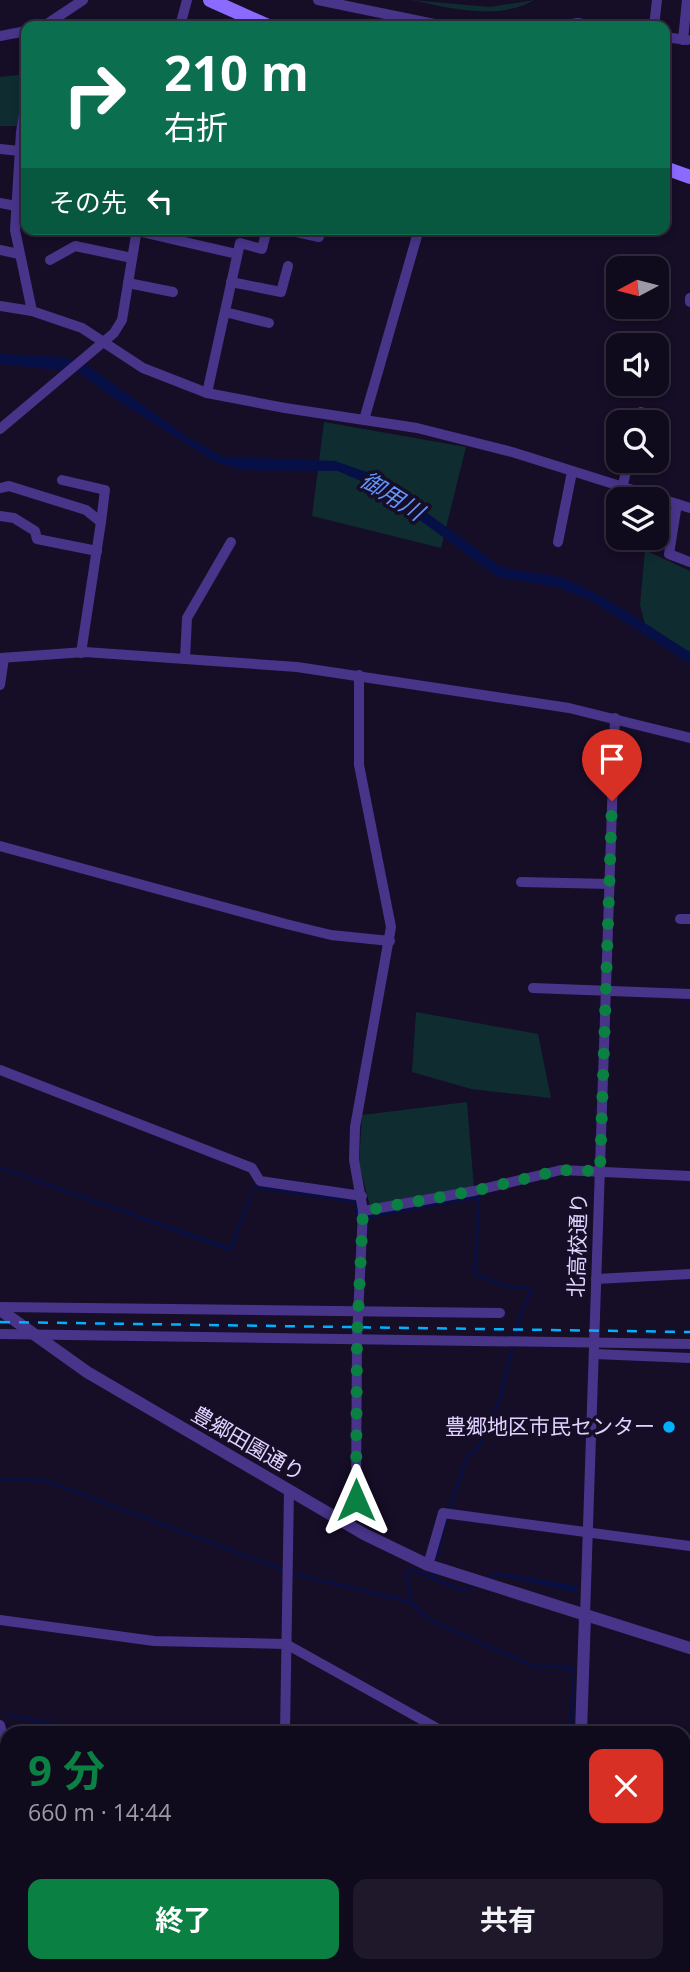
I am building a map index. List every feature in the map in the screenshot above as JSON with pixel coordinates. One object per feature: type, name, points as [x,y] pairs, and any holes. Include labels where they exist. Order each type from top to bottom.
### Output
[{"type":"main road","points":[[221,2],[258,21]]},
{"type":"main road","points":[[670,170],[690,177]]},
{"type":"street","points":[[52,21],[83,0]]},
{"type":"street","points":[[181,21],[187,0]]},
{"type":"street","points":[[318,0],[420,21]]},
{"type":"street","points":[[655,21],[657,0]]},
{"type":"street","points":[[687,0],[687,40]]},
{"type":"street","points":[[0,36],[21,33]]},
{"type":"street","points":[[21,143],[16,206],[19,254],[32,311]]},
{"type":"street","points":[[0,149],[20,151]]},
{"type":"street","points":[[0,203],[16,206]]},
{"type":"street","points":[[0,429],[114,333],[122,320],[136,235]]},
{"type":"street","points":[[158,235],[237,254]]},
{"type":"street","points":[[207,393],[240,243],[262,249],[266,235]]},
{"type":"street","points":[[310,235],[319,237]]},
{"type":"street","points":[[364,420],[417,235]]},
{"type":"street","points":[[50,260],[75,246],[132,258]]},
{"type":"street","points":[[0,250],[19,254]]},
{"type":"street","points":[[231,282],[281,292],[288,266]]},
{"type":"street","points":[[128,283],[173,292]]},
{"type":"street","points":[[0,306],[32,311],[82,328],[143,369],[207,393],[418,428],[512,452],[619,487]]},
{"type":"street","points":[[225,312],[269,323]]},
{"type":"street","points":[[558,542],[572,472]]},
{"type":"street","points":[[62,480],[105,490],[82,653]]},
{"type":"street","points":[[0,488],[9,486],[86,510],[101,522]]},
{"type":"street","points":[[669,502],[690,508]]},
{"type":"street","points":[[677,504],[669,554],[690,562]]},
{"type":"street","points":[[0,516],[14,518],[35,531],[37,539],[97,551]]},
{"type":"street","points":[[186,659],[187,618],[231,542]]},
{"type":"street","points":[[0,685],[2,658],[82,653],[297,667],[615,718],[690,738]]},
{"type":"street","points":[[344,1522],[356,1500],[357,1338],[363,1211],[354,1160],[355,1127],[391,927],[359,765],[359,675]]},
{"type":"street","name":"北高校通り","points":[[581,1726],[615,718]]},
{"type":"street","points":[[0,846],[331,935],[390,941]]},
{"type":"street","points":[[521,882],[610,884]]},
{"type":"street","points":[[533,988],[690,994]]},
{"type":"street","points":[[0,1070],[252,1168],[260,1181],[362,1196]]},
{"type":"street","points":[[363,1211],[474,1191],[561,1170],[690,1176]]},
{"type":"street","points":[[596,1279],[690,1274]]},
{"type":"street","points":[[0,1308],[500,1313]]},
{"type":"street","name":"豊郷田園通り","points":[[0,1308],[87,1372],[344,1522],[428,1565],[690,1648]]},
{"type":"street","points":[[0,1334],[690,1343]]},
{"type":"street","points":[[594,1354],[690,1358]]},
{"type":"street","points":[[285,1726],[289,1490]]},
{"type":"street","points":[[428,1565],[443,1513],[690,1546]]},
{"type":"street","points":[[0,1620],[153,1641],[286,1644],[433,1726]]},
{"type":"green space","points":[[411,0],[490,7],[534,0],[506,10],[474,11]]},
{"type":"green space","points":[[21,75],[21,103],[17,126],[0,126],[0,77]]},
{"type":"green space","points":[[324,422],[466,447],[441,548],[312,516]]},
{"type":"green space","points":[[645,550],[690,571],[690,655],[645,625],[640,605]]},
{"type":"green space","points":[[416,1012],[538,1034],[551,1098],[471,1089],[412,1072]]},
{"type":"green space","points":[[467,1102],[474,1188],[370,1206],[359,1164],[362,1115]]},
{"type":"water","name":"御用川","points":[[0,354],[62,357],[84,363],[189,438],[223,457],[335,461],[375,475],[500,566],[560,577],[600,596],[690,652],[690,664],[592,601],[557,587],[498,577],[374,487],[338,471],[241,470],[214,461],[112,397],[78,372],[0,364]]},
{"type":"water","points":[[0,1168],[229,1249],[254,1185],[255,1187],[232,1250],[229,1251]]},
{"type":"water","points":[[495,1572],[577,1586],[577,1592],[497,1575]]},
{"type":"waterway","points":[[0,1168],[231,1249]]},
{"type":"waterway","points":[[254,1187],[356,1202],[358,1219]]},
{"type":"waterway","points":[[368,1217],[479,1197],[475,1274],[506,1286],[532,1289],[520,1315],[515,1338]]},
{"type":"waterway","points":[[449,1511],[468,1454],[477,1450],[500,1400],[513,1344]]},
{"type":"waterway","points":[[0,1480],[44,1480],[284,1570]]},
{"type":"waterway","points":[[436,1559],[447,1517]]},
{"type":"waterway","points":[[290,1573],[411,1602],[406,1572],[413,1570],[432,1578],[432,1575]]},
{"type":"waterway","points":[[486,1579],[499,1574]]},
{"type":"waterway","points":[[432,1578],[464,1591],[474,1585]]},
{"type":"waterway","points":[[411,1602],[430,1620],[533,1666],[573,1668],[571,1726]]},
{"type":"waterway","points":[[6,1714],[61,1726]]},
{"type":"railway","points":[[0,1322],[690,1332]]},
{"type":"place","name":"豊郷地区市民センター","points":[[669,1427]]},
{"type":"route","points":[[356,1500],[357,1338],[363,1211],[474,1191],[561,1170],[600,1171],[612,801]]}]
